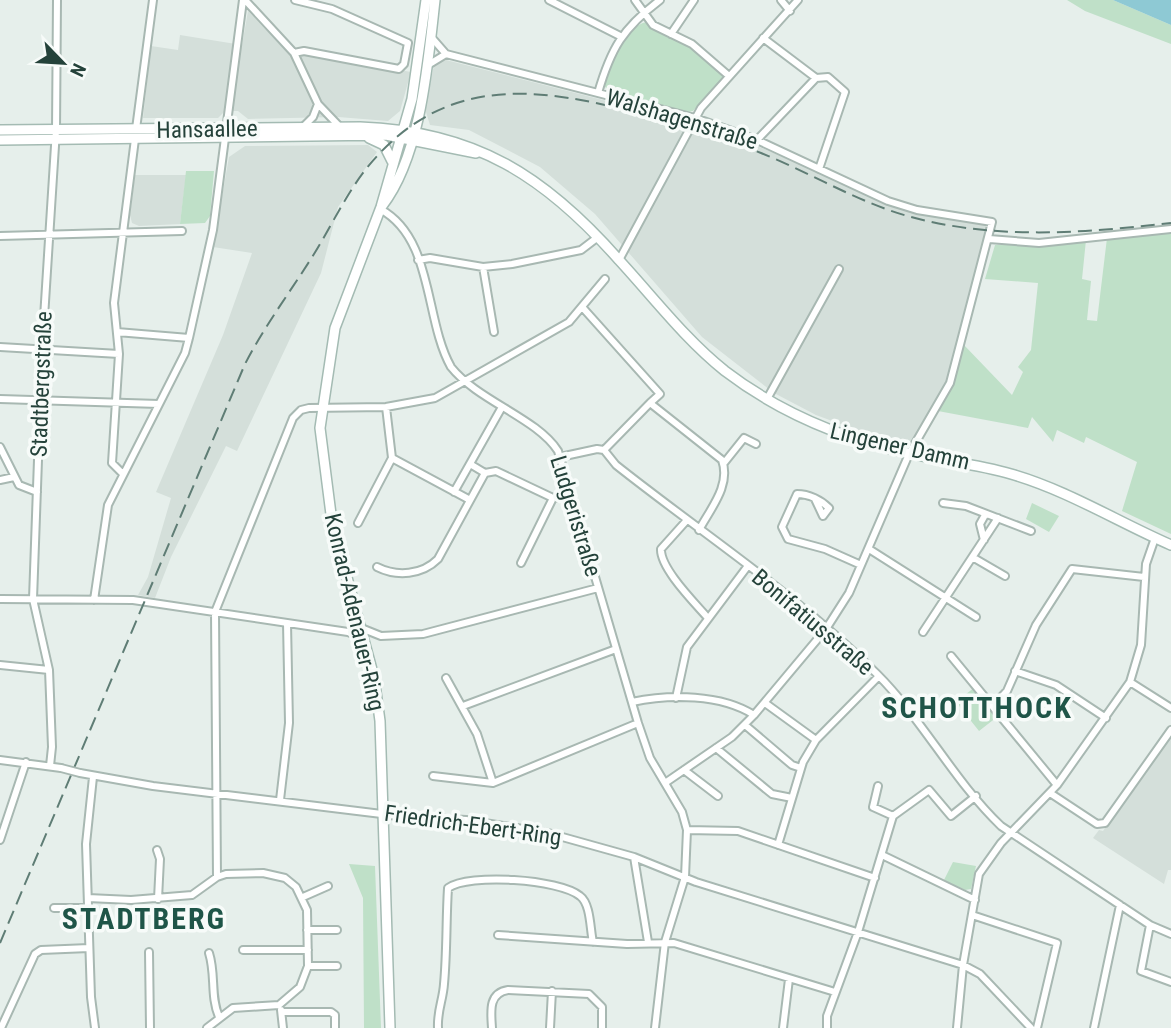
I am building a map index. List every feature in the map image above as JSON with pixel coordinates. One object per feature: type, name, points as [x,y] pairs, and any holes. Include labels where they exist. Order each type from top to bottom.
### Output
[{"type":"main road","name":"Konrad-Adenauer-Ring","points":[[390,1028],[380,721],[367,650],[327,492],[320,428],[321,407],[335,328],[381,208],[419,68],[426,0]]},
{"type":"main road","name":"Konrad-Adenauer-Ring","points":[[381,208],[392,193],[413,135],[427,67],[435,0]]},
{"type":"main road","name":"Hansaallee","points":[[227,133],[340,127],[413,135]]},
{"type":"main road","name":"Hansaallee","points":[[0,130],[55,135]]},
{"type":"main road","name":"Hansaallee","points":[[0,140],[55,135],[227,133],[361,136],[402,133]]},
{"type":"main road","name":"Lingener Damm","points":[[413,135],[459,141],[537,181],[564,202],[598,236],[696,346],[767,399],[817,426],[909,453],[1014,474],[1171,545]]},
{"type":"main road","points":[[361,136],[382,143],[390,152],[392,163]]},
{"type":"street","name":"Stadtbergstraße","points":[[50,766],[49,670],[33,600],[47,235],[55,135],[57,0]]},
{"type":"street","points":[[122,473],[112,463],[119,354],[114,303],[153,0]]},
{"type":"street","points":[[244,0],[294,53],[318,103],[340,127]]},
{"type":"street","points":[[94,600],[108,505],[185,352],[189,338],[213,230],[244,0]]},
{"type":"street","points":[[294,53],[304,51],[399,69],[404,64],[408,43],[332,9],[295,0]]},
{"type":"street","points":[[548,0],[620,36]]},
{"type":"street","points":[[635,0],[653,25],[692,44],[729,76]]},
{"type":"street","points":[[598,93],[606,64],[620,36],[660,0]]},
{"type":"street","points":[[671,34],[694,0]]},
{"type":"street","points":[[781,0],[790,10]]},
{"type":"street","points":[[619,260],[695,118],[798,0]]},
{"type":"street","points":[[427,67],[434,59],[446,54],[431,36]]},
{"type":"street","points":[[763,38],[816,78]]},
{"type":"street","name":"Walshagenstraße","points":[[446,54],[695,118],[757,140],[888,201],[917,210],[992,222],[989,239]]},
{"type":"street","points":[[757,140],[816,78],[828,76],[845,92],[819,169]]},
{"type":"street","points":[[302,128],[313,117],[318,103]]},
{"type":"street","name":"Ludgeristraße","points":[[381,208],[405,230],[418,260],[447,359],[466,383],[547,439],[560,457],[650,758],[682,812],[687,830],[685,877],[665,942],[655,1028]]},
{"type":"street","points":[[665,783],[745,725],[826,629],[849,593],[909,453],[950,383],[989,239],[1039,243],[1171,229]]},
{"type":"street","points":[[0,236],[182,231]]},
{"type":"street","points":[[418,260],[438,259],[483,267],[581,250],[598,236]]},
{"type":"street","points":[[483,267],[494,332]]},
{"type":"street","points":[[767,399],[839,269]]},
{"type":"street","points":[[217,877],[215,612],[293,418],[301,410],[321,407],[386,407],[435,398],[466,383],[569,322],[605,279]]},
{"type":"street","points":[[560,457],[604,450],[660,394],[583,308]]},
{"type":"street","points":[[117,332],[189,338]]},
{"type":"street","points":[[0,347],[119,354]]},
{"type":"street","points":[[0,399],[159,404]]},
{"type":"street","points":[[650,403],[724,463]]},
{"type":"street","points":[[358,523],[392,458],[386,407]]},
{"type":"street","points":[[454,492],[502,407]]},
{"type":"street","points":[[699,530],[725,483],[724,463],[744,438],[756,444]]},
{"type":"street","points":[[0,447],[14,477],[24,488],[37,492]]},
{"type":"street","name":"Bonifatiusstraße","points":[[604,450],[616,465],[826,629],[879,676],[992,817],[1012,834],[1150,925],[1171,934]]},
{"type":"street","points":[[392,458],[470,500]]},
{"type":"street","points":[[470,464],[485,472],[496,471],[553,498],[571,495]]},
{"type":"street","points":[[377,567],[388,572],[421,572],[429,567],[438,559],[485,472]]},
{"type":"street","points":[[0,480],[14,477]]},
{"type":"street","points":[[815,499],[797,494],[782,527],[788,539],[825,549],[861,565]]},
{"type":"street","points":[[521,563],[553,498]]},
{"type":"street","points":[[943,503],[966,506],[1031,531]]},
{"type":"street","points":[[985,515],[980,524],[985,540]]},
{"type":"street","points":[[923,632],[998,518]]},
{"type":"street","points":[[687,520],[661,549],[661,555],[680,585],[707,617]]},
{"type":"street","points":[[957,1028],[963,965],[979,874],[1051,793],[1130,682],[1141,645],[1144,578],[1155,538]]},
{"type":"street","points":[[869,549],[945,600],[976,617]]},
{"type":"street","points":[[974,558],[1005,576]]},
{"type":"street","points":[[676,698],[687,647],[747,567]]},
{"type":"street","points":[[993,706],[1007,691],[1036,625],[1072,569],[1144,578]]},
{"type":"street","points":[[367,650],[371,642],[382,636],[423,634],[598,588]]},
{"type":"street","points":[[0,599],[134,600],[348,632],[364,639]]},
{"type":"street","points":[[280,800],[289,723],[287,623]]},
{"type":"street","points":[[348,632],[360,624],[382,636]]},
{"type":"street","points":[[463,706],[616,649]]},
{"type":"street","points":[[951,656],[1057,785]]},
{"type":"street","points":[[0,665],[49,670]]},
{"type":"street","points":[[1015,671],[1056,685],[1106,718]]},
{"type":"street","points":[[778,845],[801,768],[816,740],[879,676]]},
{"type":"street","points":[[446,678],[463,706],[493,783]]},
{"type":"street","points":[[1130,682],[1171,708]]},
{"type":"street","points":[[632,702],[657,697],[737,704],[754,715]]},
{"type":"street","points":[[765,703],[816,740]]},
{"type":"street","points":[[433,776],[493,783],[638,723]]},
{"type":"street","points":[[745,725],[792,765],[801,768]]},
{"type":"street","points":[[1051,793],[1097,824],[1105,823],[1171,730]]},
{"type":"street","points":[[716,748],[772,794],[792,798]]},
{"type":"street","name":"Friedrich-Ebert-Ring","points":[[0,760],[61,768],[93,777],[217,794],[521,827],[634,857],[685,877],[963,965],[980,974],[1031,1028]]},
{"type":"street","points":[[0,840],[26,762]]},
{"type":"street","points":[[684,770],[718,796]]},
{"type":"street","points":[[93,777],[87,818],[89,948],[95,1028]]},
{"type":"street","points":[[878,786],[873,807],[893,816]]},
{"type":"street","points":[[827,1028],[835,992],[858,932],[893,816],[929,790],[951,816],[976,796]]},
{"type":"street","points":[[687,830],[738,831],[875,878]]},
{"type":"street","points":[[157,850],[160,859],[159,899]]},
{"type":"street","points":[[882,855],[975,900]]},
{"type":"street","points":[[634,857],[648,942]]},
{"type":"street","points":[[88,898],[159,899],[192,895],[217,877],[263,873],[285,878],[303,897],[308,966],[300,987],[279,1005],[233,1008],[209,1028]]},
{"type":"street","points":[[438,1028],[437,1010],[444,991],[448,937],[448,888],[458,880],[506,880],[555,885],[571,891],[581,896],[586,903],[593,942]]},
{"type":"street","points":[[303,897],[328,886]]},
{"type":"street","points":[[1094,1028],[1120,905]]},
{"type":"street","points":[[54,908],[88,908]]},
{"type":"street","points":[[972,915],[1057,943],[1037,1028]]},
{"type":"street","points":[[1150,925],[1140,971],[1171,982]]},
{"type":"street","points":[[307,930],[337,930]]},
{"type":"street","points":[[498,935],[593,942],[665,942],[835,992]]},
{"type":"street","points":[[1,1028],[35,954],[41,950],[89,948]]},
{"type":"street","points":[[243,950],[308,950]]},
{"type":"street","points":[[149,952],[150,1028]]},
{"type":"street","points":[[209,953],[213,964],[213,1002],[219,1017]]},
{"type":"street","points":[[308,966],[337,966]]},
{"type":"street","points":[[783,1028],[789,979]]},
{"type":"street","points":[[492,1028],[493,999],[501,991],[589,994],[602,1007],[602,1028]]},
{"type":"street","points":[[550,1028],[552,991]]},
{"type":"street","points":[[279,1005],[283,1012],[283,1028]]},
{"type":"street","points":[[283,1012],[331,1012],[335,1014],[335,1028]]},
{"type":"shaded area","points":[[248,11],[285,50],[411,72],[400,111],[388,121],[338,117],[248,119],[238,111],[225,111],[218,118],[143,118],[151,46],[178,50],[180,35],[242,45]]},
{"type":"shaded area","points":[[446,60],[689,122],[750,143],[912,212],[987,224],[949,383],[911,446],[881,439],[816,415],[774,393],[702,337],[595,214],[540,167],[469,130],[430,125],[425,109],[434,65]]},
{"type":"shaded area","points":[[368,145],[377,152],[338,207],[321,273],[237,451],[226,446],[171,557],[155,598],[138,595],[148,577],[171,498],[156,492],[223,335],[252,253],[213,247],[229,157],[245,146]]},
{"type":"shaded area","points":[[135,175],[186,175],[180,224],[139,226],[132,223],[130,215]]},
{"type":"shaded area","points":[[1171,736],[1171,870],[1168,870],[1164,884],[1093,838],[1099,830],[1103,831]]},
{"type":"green space","points":[[1067,0],[1113,0],[1171,25],[1171,44],[1085,11]]},
{"type":"green space","points":[[646,22],[690,46],[725,75],[693,111],[687,112],[605,87],[608,69],[617,48],[631,31]]},
{"type":"green space","points":[[186,171],[214,171],[210,216],[205,223],[180,224]]},
{"type":"green space","points":[[1171,231],[1171,534],[1122,511],[1137,462],[1086,437],[1084,443],[1057,430],[1053,442],[1032,417],[1028,428],[938,411],[949,393],[963,344],[1012,395],[1023,372],[1018,367],[1031,350],[1038,283],[985,279],[995,245],[1086,240],[1082,279],[1091,281],[1087,320],[1097,321],[1107,238]]},
{"type":"green space","points":[[1032,503],[1059,516],[1049,532],[1026,519]]},
{"type":"green space","points":[[975,687],[993,707],[997,717],[979,731],[956,702]]},
{"type":"green space","points":[[953,862],[976,866],[971,889],[965,890],[944,880]]},
{"type":"green space","points":[[349,864],[375,866],[381,1028],[364,1028],[363,898]]},
{"type":"water","points":[[1113,0],[1171,0],[1171,25]]},
{"type":"railway","points":[[0,943],[245,364],[360,177],[379,154],[407,129],[437,111],[468,100],[500,94],[567,98],[602,104],[715,136],[780,161],[873,204],[943,224],[1008,232],[1073,232],[1171,223]]},
{"type":"district","name":"SCHOTTHOCK","points":[[977,708]]},
{"type":"district","name":"STADTBERG","points":[[144,919]]}]
